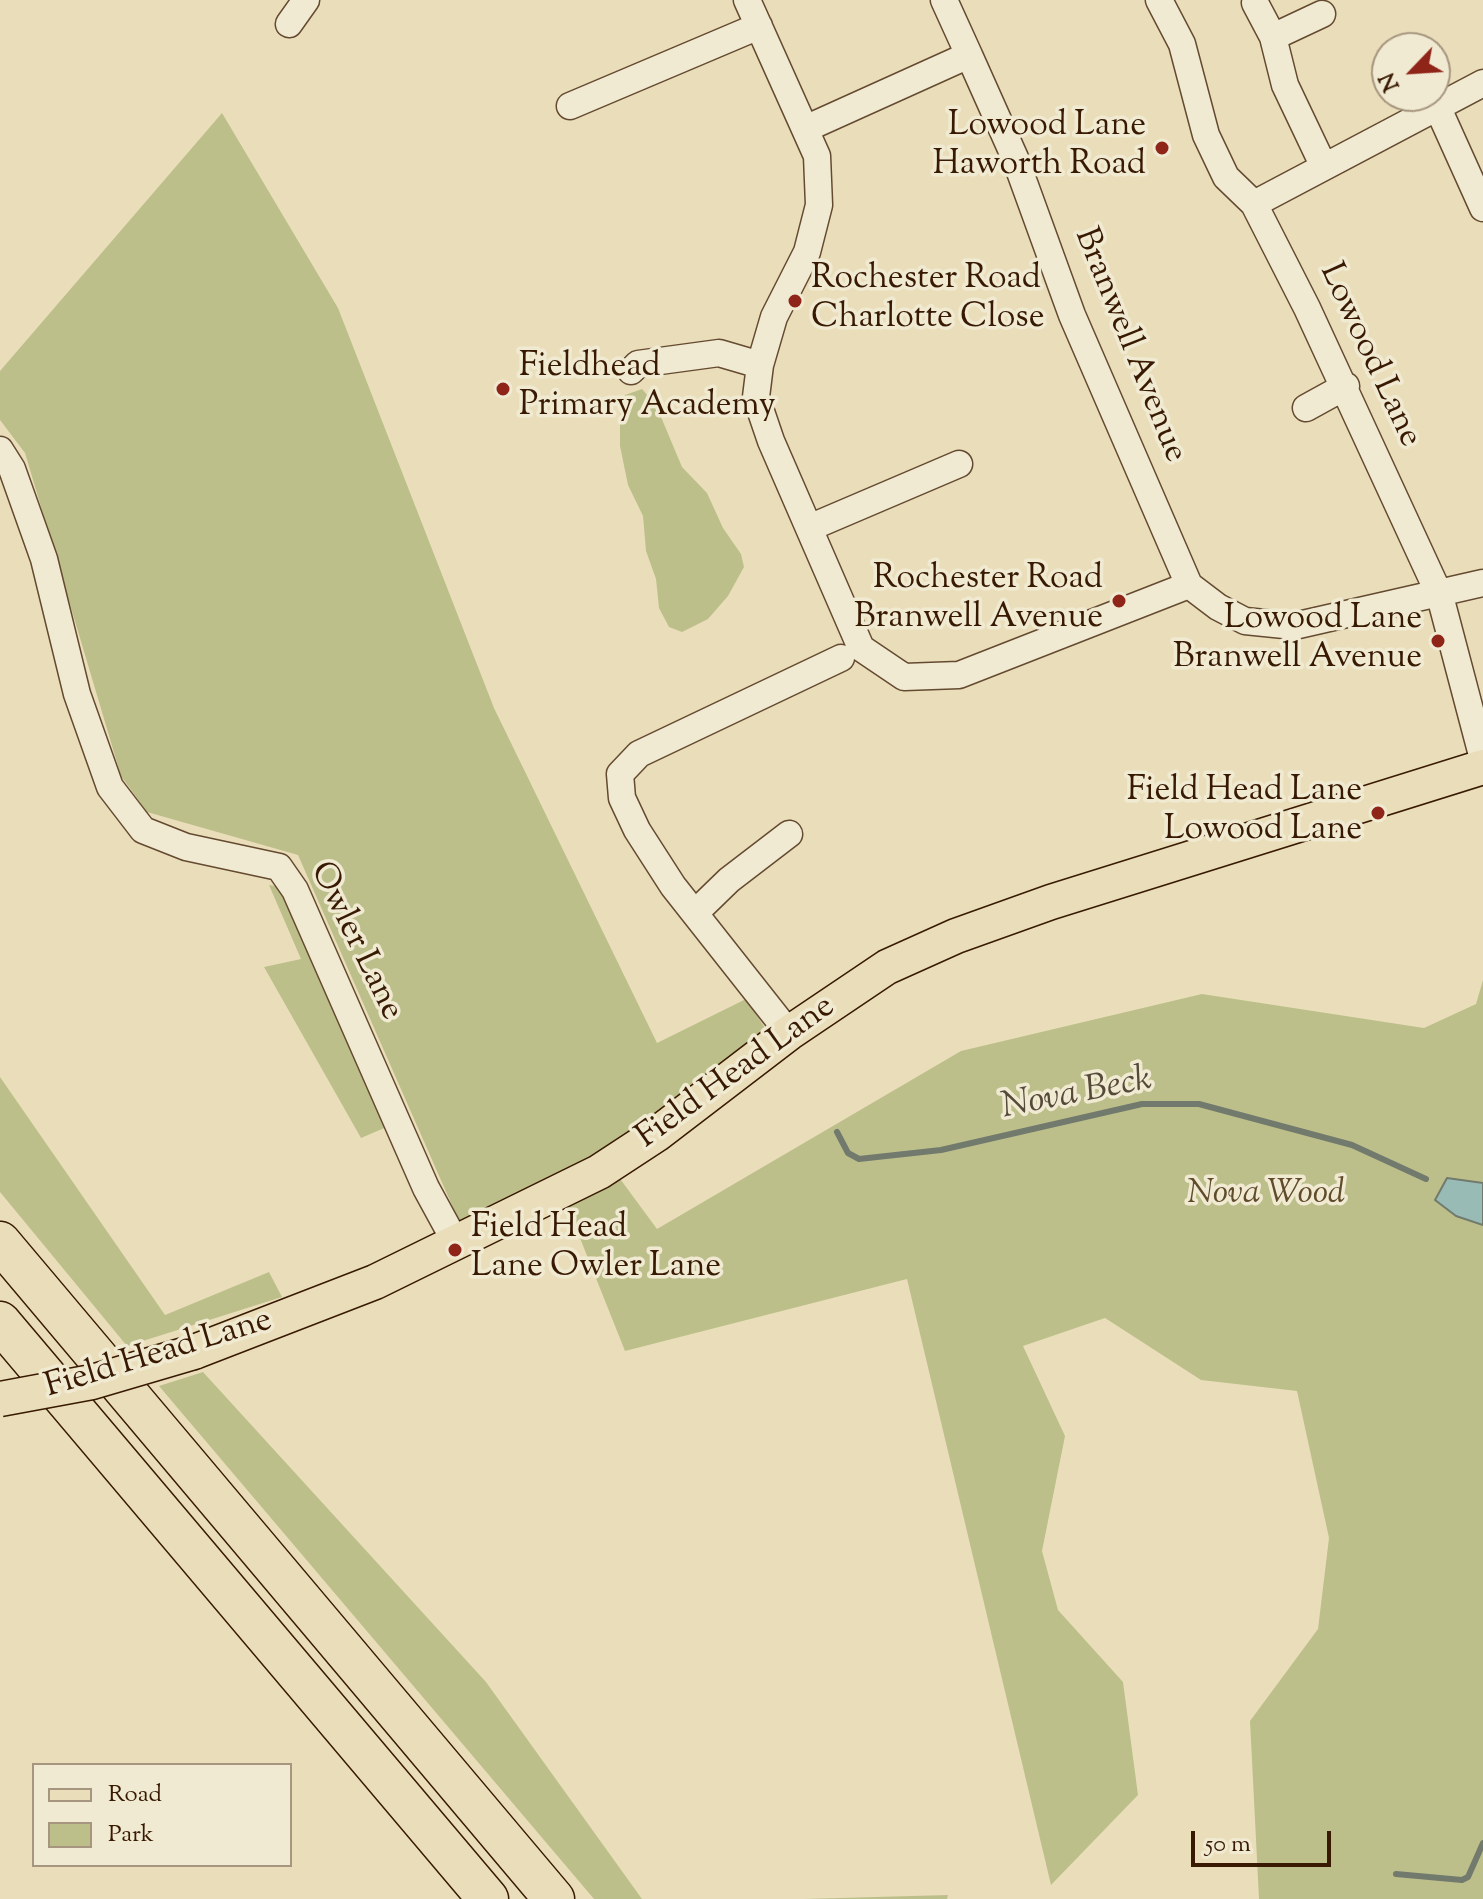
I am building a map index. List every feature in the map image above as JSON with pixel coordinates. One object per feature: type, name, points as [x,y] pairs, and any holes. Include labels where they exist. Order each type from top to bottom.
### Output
[{"type":"highway","points":[[0,1242],[554,1899]]},
{"type":"highway","points":[[0,1322],[488,1899]]},
{"type":"main road","name":"Field Head Lane","points":[[0,1399],[92,1382],[194,1352],[310,1309],[456,1243],[599,1172],[657,1134],[789,1033],[887,967],[956,936],[1317,816],[1483,767]]},
{"type":"street","points":[[289,24],[306,0]]},
{"type":"street","points":[[747,0],[817,156],[819,205],[807,252],[774,317],[760,365],[756,397],[861,648],[904,677],[959,675],[1189,585],[1245,621],[1294,626],[1440,596],[1483,583]]},
{"type":"street","name":"Branwell Avenue","points":[[944,0],[1015,158],[1072,315],[1189,585]]},
{"type":"street","name":"Lowood Lane","points":[[1159,0],[1182,44],[1206,135],[1226,177],[1254,204],[1346,386],[1440,596],[1483,759]]},
{"type":"street","points":[[1255,3],[1273,37],[1285,85],[1324,167]]},
{"type":"street","points":[[1273,37],[1322,14]]},
{"type":"street","points":[[570,106],[759,26]]},
{"type":"street","points":[[805,129],[969,55]]},
{"type":"street","points":[[1451,99],[1483,83]]},
{"type":"street","points":[[1254,204],[1426,112]]},
{"type":"street","points":[[1440,112],[1483,208]]},
{"type":"street","points":[[631,371],[638,364],[719,353],[760,365]]},
{"type":"street","points":[[1306,408],[1346,386]]},
{"type":"street","name":"Owler Lane","points":[[0,450],[12,469],[44,559],[77,694],[110,787],[143,830],[186,847],[279,867],[295,890],[426,1188],[456,1243]]},
{"type":"street","points":[[809,528],[959,464]]},
{"type":"street","points":[[789,1033],[695,913],[637,830],[622,798],[620,774],[639,754],[841,658]]},
{"type":"street","points":[[695,913],[729,880],[789,834]]},
{"type":"green space","points":[[222,113],[338,308],[494,708],[657,1043],[746,999],[769,1034],[599,1162],[462,1228],[298,855],[147,812],[121,776],[25,453],[0,420],[0,371]]},
{"type":"green space","points":[[642,389],[656,405],[682,467],[707,493],[723,528],[741,554],[744,567],[728,596],[708,619],[682,632],[669,627],[659,608],[656,579],[646,551],[643,516],[628,485],[620,446],[620,405],[625,395]]},
{"type":"green space","points":[[269,885],[281,887],[389,1126],[361,1138],[264,967],[301,959]]},
{"type":"green space","name":"Nova Wood","points":[[1483,980],[1483,1899],[1259,1899],[1250,1721],[1318,1629],[1329,1538],[1297,1391],[1201,1380],[1105,1318],[1023,1346],[1065,1436],[1042,1551],[1058,1610],[1123,1682],[1138,1795],[1051,1885],[907,1279],[625,1351],[566,1203],[618,1176],[657,1229],[961,1051],[1202,994],[1424,1028],[1476,1004]]},
{"type":"green space","points":[[0,1077],[165,1315],[269,1272],[282,1297],[127,1346],[0,1192]]},
{"type":"green space","points":[[203,1372],[486,1682],[642,1899],[594,1899],[159,1386]]},
{"type":"green space","points":[[948,1895],[947,1899],[803,1899]]},
{"type":"water","points":[[1447,1178],[1483,1183],[1483,1225],[1456,1216],[1435,1200]]},
{"type":"waterway","name":"Nova Beck","points":[[837,1132],[848,1153],[859,1159],[941,1150],[1142,1104],[1199,1104],[1352,1145],[1426,1179]]},
{"type":"waterway","points":[[1396,1874],[1462,1880],[1468,1877],[1483,1843]]},
{"type":"place","name":"Lowood Lane Haworth Road","points":[[1162,148]]},
{"type":"place","name":"Rochester Road Charlotte Close","points":[[795,301]]},
{"type":"place","name":"Fieldhead Primary Academy","points":[[503,389]]},
{"type":"place","name":"Rochester Road Branwell Avenue","points":[[1119,601]]},
{"type":"place","name":"Lowood Lane Branwell Avenue","points":[[1438,641]]},
{"type":"place","name":"Field Head Lane Lowood Lane","points":[[1378,813]]},
{"type":"place","name":"Field Head Lane Owler Lane","points":[[455,1250]]}]
